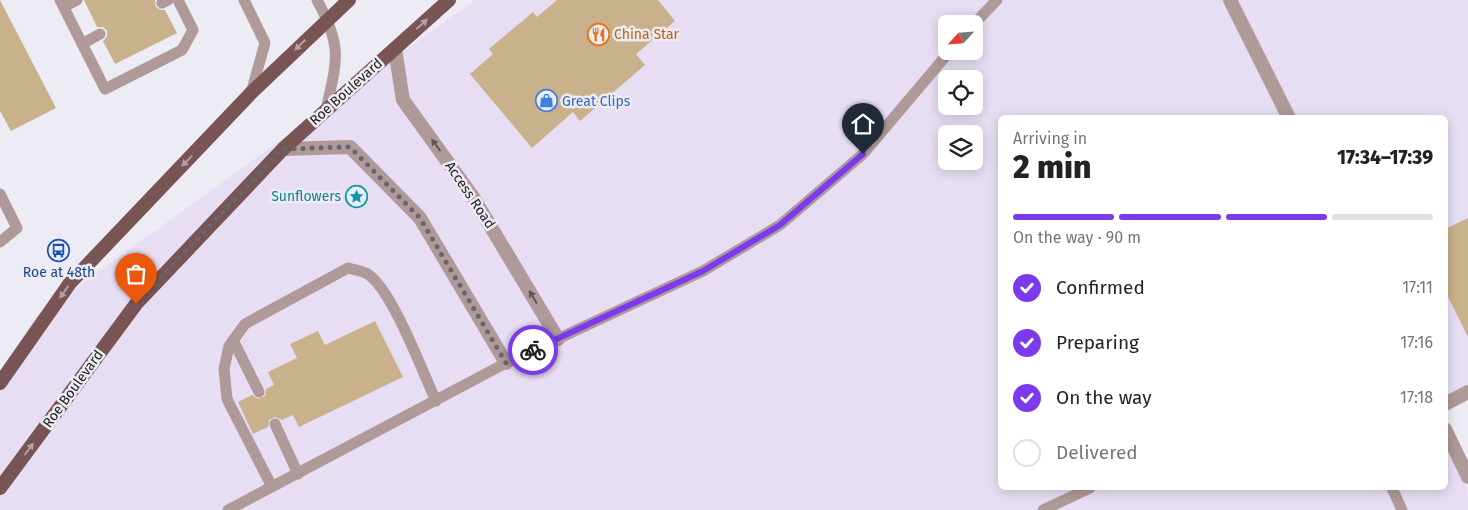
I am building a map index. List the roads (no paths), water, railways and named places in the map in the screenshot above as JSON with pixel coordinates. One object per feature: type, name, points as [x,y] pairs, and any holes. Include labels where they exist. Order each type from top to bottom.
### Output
[{"type":"main road","points":[[0,383],[70,283],[251,94],[327,18],[349,0]]},
{"type":"main road","name":"Roe Boulevard","points":[[0,488],[136,304],[282,149],[449,0]]},
{"type":"street","points":[[1230,0],[1288,115]]},
{"type":"street","name":"Access Road","points":[[395,49],[403,100],[473,196],[558,338]]},
{"type":"street","points":[[282,149],[350,147],[420,218],[506,363]]},
{"type":"street","points":[[1448,402],[1468,392]]},
{"type":"street","points":[[1448,435],[1468,477]]},
{"type":"lane","points":[[78,0],[62,4],[105,89],[182,50],[193,30],[178,0]]},
{"type":"lane","points":[[244,0],[266,43],[251,94]]},
{"type":"lane","points":[[317,0],[327,18],[337,47],[336,68],[326,110]]},
{"type":"lane","points":[[983,15],[997,0]]},
{"type":"lane","points":[[82,44],[100,34]]},
{"type":"lane","points":[[228,510],[506,363],[703,271],[780,225],[863,154],[942,60]]},
{"type":"lane","points":[[0,194],[17,228],[0,242]]},
{"type":"lane","points":[[272,487],[227,399],[224,369],[229,346],[244,324],[348,268],[369,275],[385,293],[408,338],[436,401]]},
{"type":"lane","points":[[233,340],[259,392]]},
{"type":"lane","points":[[275,424],[298,474]]},
{"type":"lane","points":[[1043,510],[1086,490]]},
{"type":"lane","points":[[1393,490],[1402,510]]},
{"type":"place","name":"China Star","points":[[598,34]]},
{"type":"place","name":"Great Clips","points":[[546,101]]},
{"type":"place","name":"Sunflowers","points":[[357,196]]},
{"type":"place","name":"Roe at 48th","points":[[59,250]]}]
